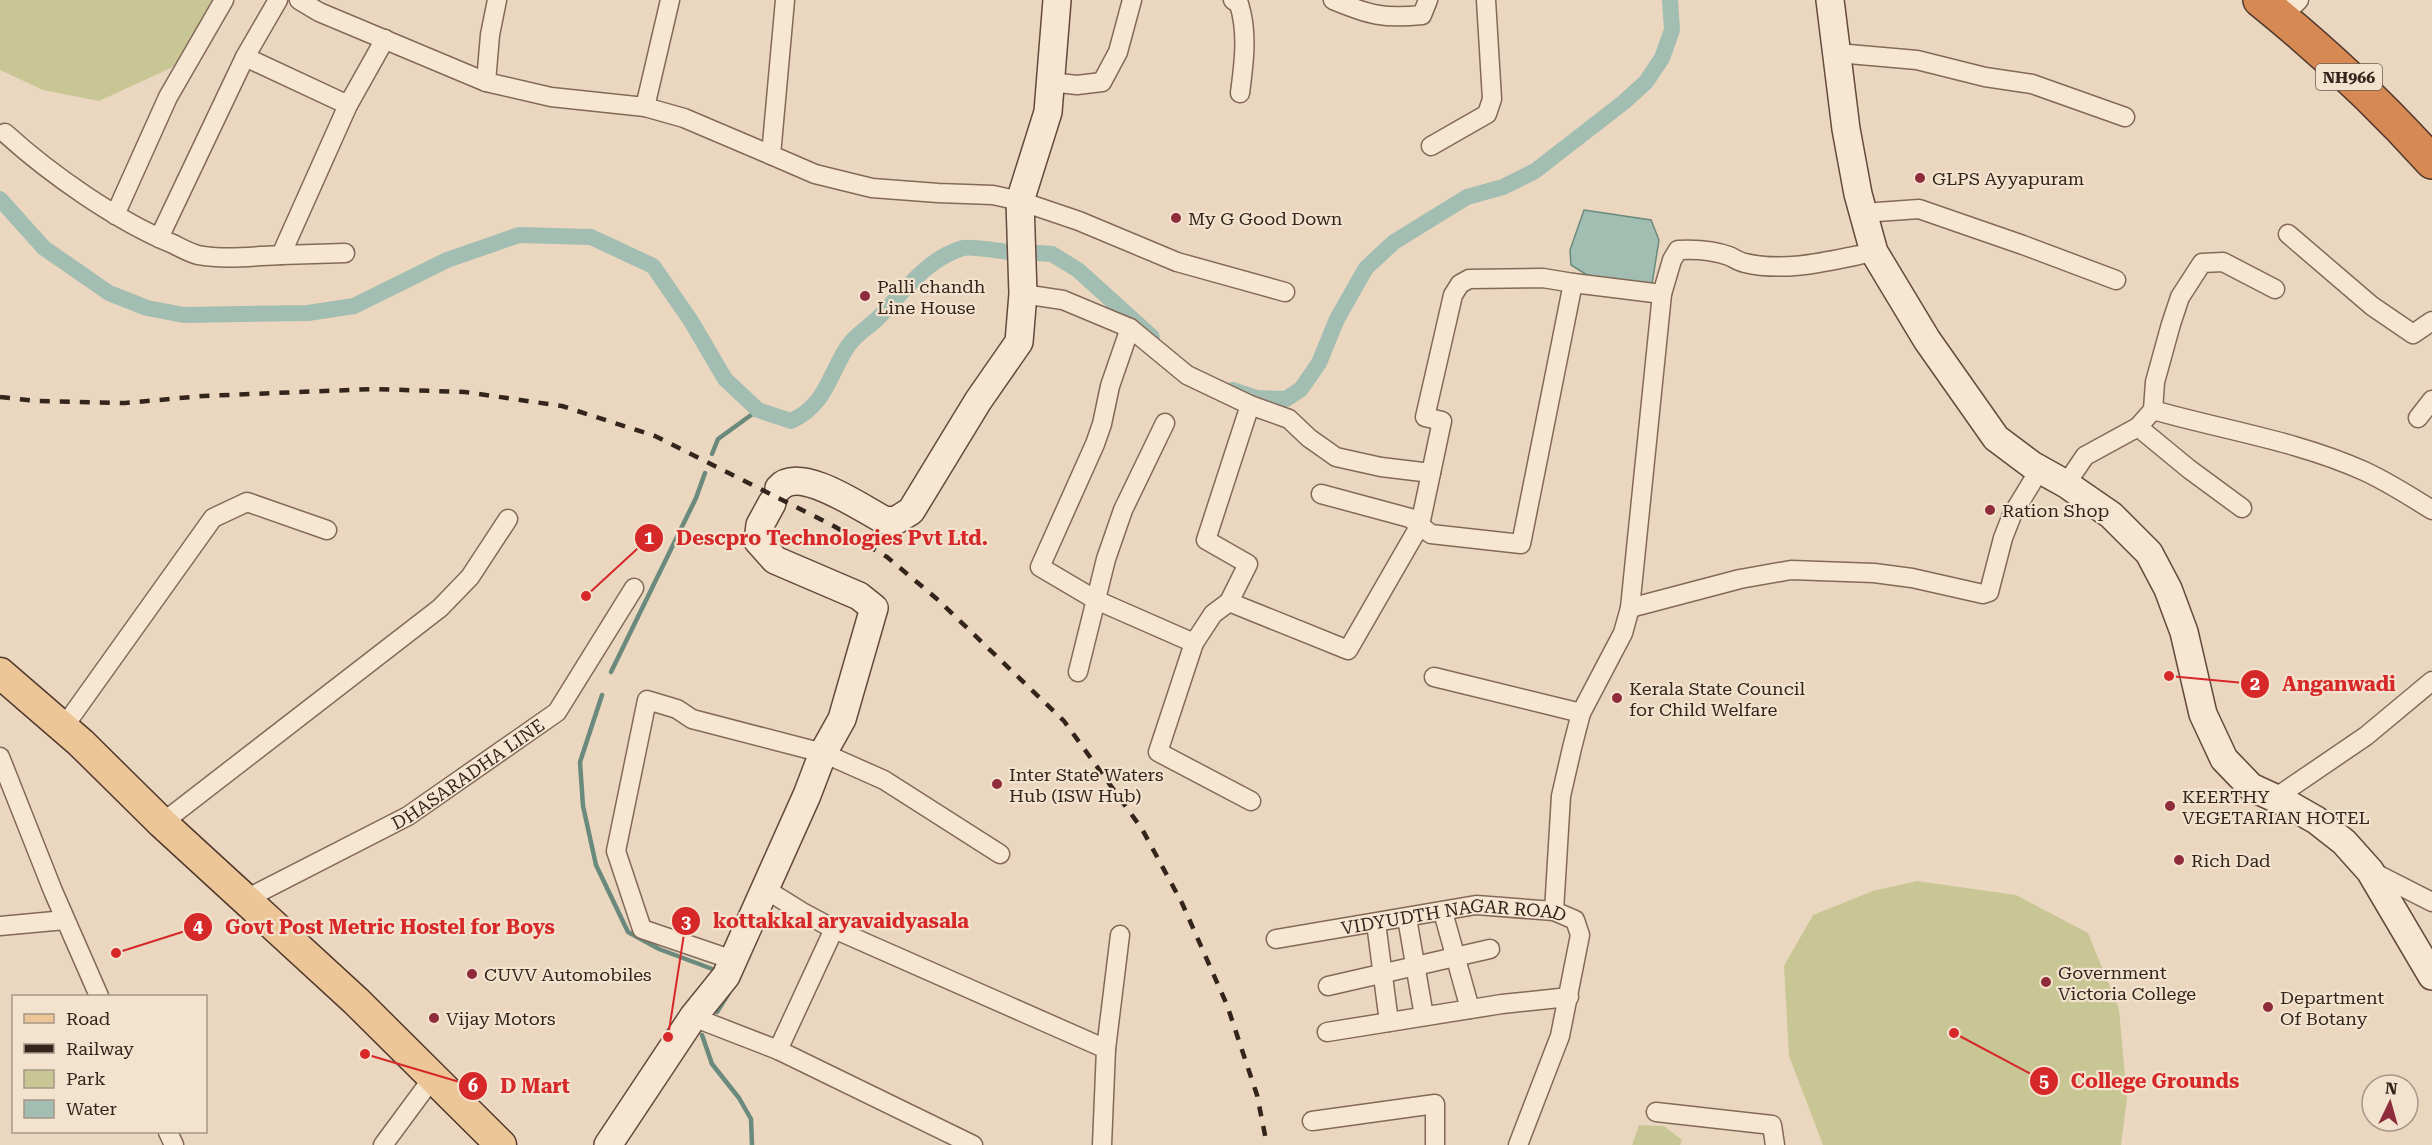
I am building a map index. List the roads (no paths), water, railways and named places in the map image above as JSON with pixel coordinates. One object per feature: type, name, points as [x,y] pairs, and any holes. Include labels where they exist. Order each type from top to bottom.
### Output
[{"type":"highway","name":"NH966","points":[[2260,0],[2314,44],[2392,117],[2432,162]]},
{"type":"highway","name":"NH966","points":[[2293,2],[2389,92],[2432,136]]},
{"type":"main road","points":[[0,673],[63,728],[434,1076],[501,1145]]},
{"type":"street","points":[[115,215],[168,97],[224,0]]},
{"type":"street","points":[[159,238],[245,57],[278,0]]},
{"type":"street","points":[[299,0],[319,12],[486,82],[551,97],[645,107],[684,118],[814,174],[872,188],[938,194],[993,195],[1020,201],[1078,220],[1177,262],[1285,292]]},
{"type":"street","points":[[486,82],[490,35],[497,0]]},
{"type":"street","points":[[645,107],[670,0]]},
{"type":"street","points":[[771,155],[785,0]]},
{"type":"street","points":[[608,1145],[693,1017],[726,976],[823,753],[842,719],[874,608],[859,596],[775,560],[758,541],[760,525],[775,496],[794,480],[814,483],[884,520],[895,521],[911,511],[978,401],[1019,342],[1023,294],[1020,201],[1048,112],[1057,0]]},
{"type":"street","points":[[1050,82],[1077,85],[1102,82],[1118,52],[1132,0]]},
{"type":"street","points":[[1233,0],[1239,4],[1244,21],[1244,66],[1240,93]]},
{"type":"street","points":[[1333,0],[1360,11],[1392,18],[1422,15],[1428,0]]},
{"type":"street","points":[[1431,146],[1487,114],[1492,99],[1486,0]]},
{"type":"street","points":[[1830,0],[1846,129],[1863,213],[1874,252],[1927,340],[1996,438],[2032,465],[2066,484],[2111,515],[2149,553],[2168,589],[2184,632],[2203,714],[2224,759],[2251,787],[2316,820],[2337,836],[2370,871],[2432,976]]},
{"type":"street","points":[[281,255],[348,105],[386,39]]},
{"type":"street","points":[[1837,53],[1917,60],[1985,77],[2032,84],[2125,117]]},
{"type":"street","points":[[245,57],[348,105]]},
{"type":"street","points":[[5,133],[24,150],[115,215],[198,255],[240,257],[345,254]]},
{"type":"street","points":[[1863,213],[1919,209],[2116,280]]},
{"type":"street","points":[[2288,234],[2363,299],[2413,334],[2432,321]]},
{"type":"street","points":[[1554,911],[1561,796],[1581,713],[1623,633],[1630,609],[1662,294],[1672,260],[1678,250],[1694,249],[1727,255],[1744,263],[1779,266],[1825,262],[1874,252]]},
{"type":"street","points":[[2066,484],[2085,456],[2138,427],[2153,410],[2155,382],[2171,324],[2180,297],[2202,263],[2223,262],[2275,289]]},
{"type":"street","points":[[1229,602],[1348,650],[1420,525],[1442,421],[1425,417],[1453,296],[1460,285],[1469,279],[1543,278],[1662,294]]},
{"type":"street","points":[[1321,494],[1410,518],[1431,534],[1521,544],[1574,283]]},
{"type":"street","points":[[1023,294],[1063,300],[1130,328],[1187,375],[1250,405],[1289,418],[1309,438],[1336,457],[1381,467],[1431,473]]},
{"type":"street","points":[[1130,328],[1110,386],[1095,444],[1040,567],[1096,600],[1194,643]]},
{"type":"street","points":[[2418,418],[2432,400]]},
{"type":"street","points":[[1250,405],[1206,540],[1248,564],[1229,602],[1213,614],[1194,643],[1158,752],[1251,801]]},
{"type":"street","points":[[2153,410],[2314,452],[2364,471],[2407,493],[2432,510]]},
{"type":"street","points":[[1078,672],[1106,559],[1123,510],[1165,423]]},
{"type":"street","points":[[2138,427],[2242,508]]},
{"type":"street","points":[[1630,609],[1740,579],[1791,570],[1874,573],[1912,578],[1983,594],[1989,592],[2003,538],[2012,514],[2040,469]]},
{"type":"street","points":[[63,728],[213,518],[247,502],[327,530]]},
{"type":"street","points":[[162,823],[440,608],[470,577],[508,519]]},
{"type":"street","name":"DHASARADHA LINE","points":[[246,899],[408,816],[557,712],[634,588]]},
{"type":"street","points":[[1434,677],[1581,713]]},
{"type":"street","points":[[2275,798],[2366,736],[2432,681]]},
{"type":"street","points":[[733,960],[642,929],[616,851],[647,700],[677,709],[692,719],[823,753],[884,780],[1000,854]]},
{"type":"street","points":[[0,757],[4,778],[99,995]]},
{"type":"street","points":[[2370,871],[2432,902]]},
{"type":"street","points":[[765,889],[834,929],[1106,1049]]},
{"type":"street","name":"VIDYUDTH NAGAR ROAD","points":[[1276,939],[1476,905],[1554,911],[1575,920],[1580,935],[1560,1036],[1549,1070],[1518,1145]]},
{"type":"street","points":[[1443,912],[1470,1009]]},
{"type":"street","points":[[1407,918],[1424,1016]]},
{"type":"street","points":[[0,926],[65,920]]},
{"type":"street","points":[[1376,923],[1389,1022]]},
{"type":"street","points":[[778,1050],[834,929]]},
{"type":"street","points":[[1102,1145],[1106,1049],[1120,935]]},
{"type":"street","points":[[1328,986],[1490,949]]},
{"type":"street","points":[[1327,1032],[1470,1009],[1569,997]]},
{"type":"street","points":[[693,1017],[778,1050],[973,1145]]},
{"type":"street","points":[[383,1145],[434,1076]]},
{"type":"street","points":[[1312,1121],[1435,1104],[1435,1145]]},
{"type":"street","points":[[1656,1112],[1772,1125],[1775,1145]]},
{"type":"water","points":[[1584,210],[1651,220],[1659,240],[1652,284],[1592,278],[1571,265],[1570,250]]},
{"type":"waterway","points":[[1233,390],[1257,398],[1286,399],[1301,389],[1319,363],[1337,319],[1366,268],[1394,242],[1467,197],[1503,187],[1535,171],[1624,102],[1646,82],[1662,58],[1672,30],[1670,0]]},
{"type":"waterway","points":[[0,199],[44,248],[109,293],[147,308],[184,315],[308,313],[354,306],[447,260],[519,235],[591,237],[653,266],[691,321],[725,379],[758,410],[791,421],[803,414],[820,398],[851,342],[927,268],[950,253],[963,248],[1009,252]]},
{"type":"waterway","points":[[1038,253],[1052,254],[1078,270],[1152,337]]},
{"type":"waterway","points":[[712,454],[718,439],[758,410]]},
{"type":"waterway","points":[[611,672],[696,498],[705,473]]},
{"type":"waterway","points":[[602,695],[580,762],[583,806],[596,865],[628,932],[659,949],[715,970]]},
{"type":"waterway","points":[[717,1012],[729,993]]},
{"type":"waterway","points":[[702,1035],[712,1064],[739,1098],[751,1119],[752,1145]]},
{"type":"railway","points":[[0,397],[36,401],[125,403],[203,396],[373,389],[465,392],[562,406],[655,436],[832,525],[887,557],[937,599],[1064,721],[1142,829],[1182,903],[1227,1005],[1257,1095],[1267,1145]]},
{"type":"place","name":"GLPS Ayyapuram","points":[[1920,178]]},
{"type":"place","name":"My G Good Down","points":[[1176,218]]},
{"type":"place","name":"Palli chandh Line House","points":[[865,296]]},
{"type":"place","name":"Ration Shop","points":[[1990,510]]},
{"type":"place","name":"Descpro Technologies Pvt Ltd.","points":[[586,596]]},
{"type":"place","name":"Anganwadi","points":[[2169,676]]},
{"type":"place","name":"Kerala State Council for Child Welfare","points":[[1617,698]]},
{"type":"place","name":"Inter State Waters Hub (ISW Hub)","points":[[997,784]]},
{"type":"place","name":"KEERTHY VEGETARIAN HOTEL","points":[[2170,806]]},
{"type":"place","name":"Rich Dad","points":[[2179,860]]},
{"type":"place","name":"Govt Post Metric Hostel for Boys","points":[[116,953]]},
{"type":"place","name":"CUVV Automobiles","points":[[472,974]]},
{"type":"place","name":"Government Victoria College","points":[[2046,982]]},
{"type":"place","name":"Department Of Botany","points":[[2268,1007]]},
{"type":"place","name":"Vijay Motors","points":[[434,1018]]},
{"type":"place","name":"College Grounds","points":[[1954,1033]]},
{"type":"place","name":"kottakkal aryavaidyasala","points":[[668,1037]]},
{"type":"place","name":"D Mart","points":[[365,1054]]}]
